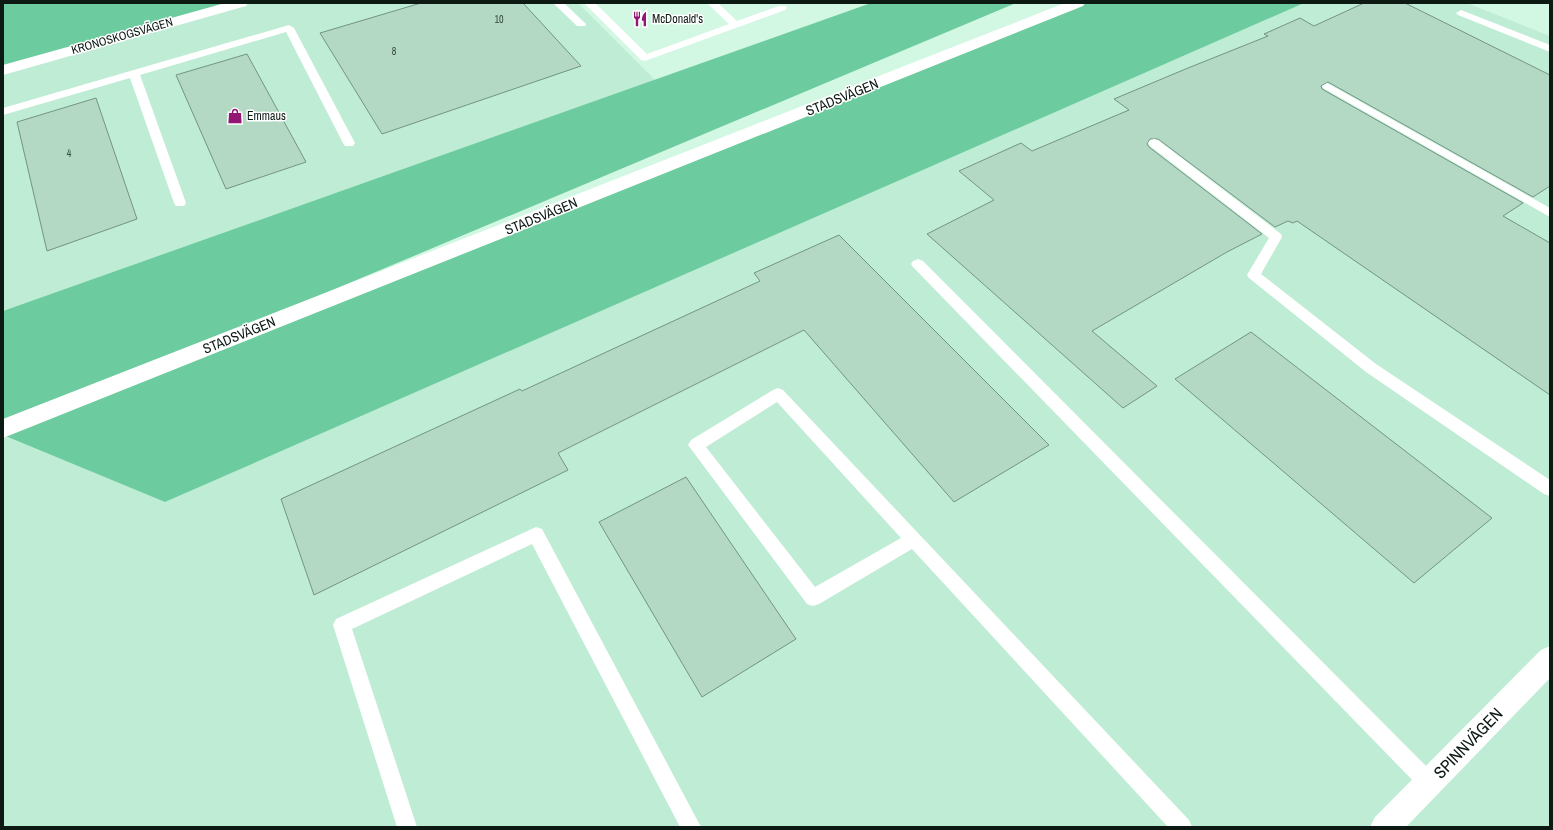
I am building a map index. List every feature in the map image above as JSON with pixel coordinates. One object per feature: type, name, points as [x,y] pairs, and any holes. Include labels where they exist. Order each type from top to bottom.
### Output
[{"type":"main road","name":"KRONOSKOGSVÄGEN","points":[[3,70],[240,3]]},
{"type":"main road","name":"STADSVÄGEN","points":[[3,429],[1078,3]]},
{"type":"main road","name":"SPINNVÄGEN","points":[[1385,827],[1550,658]]},
{"type":"lane","points":[[558,3],[581,24]]},
{"type":"lane","points":[[589,3],[645,58],[782,8],[775,3]]},
{"type":"lane","points":[[712,3],[736,25]]},
{"type":"lane","points":[[1461,13],[1550,49]]},
{"type":"lane","points":[[3,112],[290,28],[349,143]]},
{"type":"lane","points":[[134,74],[180,203]]},
{"type":"lane","points":[[1327,86],[1550,214]]},
{"type":"lane","points":[[1154,143],[1276,236],[1254,275],[1370,368],[1550,489]]},
{"type":"lane","points":[[918,264],[1428,783]]},
{"type":"lane","points":[[914,539],[813,598],[696,445],[778,394],[914,539],[1182,827]]},
{"type":"lane","points":[[408,827],[342,625],[536,534],[691,827]]},
{"type":"shaded area","points":[[241,3],[578,3],[655,80],[3,311],[3,70]]},
{"type":"shaded area","points":[[1304,3],[1467,3],[1550,36],[1550,827],[3,827],[3,435],[165,502]]},
{"type":"green space","points":[[3,3],[241,3],[3,70]]},
{"type":"green space","points":[[871,3],[1016,3],[21,421],[1078,3],[1304,3],[165,502],[3,435],[3,311]]},
{"type":"building","points":[[421,3],[523,3],[581,66],[382,134],[320,33]]},
{"type":"building","points":[[1364,3],[1405,3],[1550,75],[1550,186],[1533,197],[1328,82],[1321,86],[1322,89],[1523,203],[1503,216],[1550,243],[1550,395],[1297,221],[1293,223],[1288,221],[1275,227],[1158,139],[1150,139],[1147,144],[1262,234],[1227,252],[1092,331],[1157,386],[1123,408],[927,234],[994,200],[959,171],[1021,143],[1032,151],[1129,110],[1114,99],[1268,36],[1264,34],[1300,18],[1314,26]]},
{"type":"building","points":[[247,54],[306,162],[226,189],[176,75]]},
{"type":"building","points":[[96,98],[137,219],[47,251],[17,122]]},
{"type":"building","points":[[839,235],[1049,445],[954,502],[804,330],[558,453],[568,470],[314,595],[281,499],[520,389],[522,391],[760,281],[754,273]]},
{"type":"building","points":[[1251,332],[1492,518],[1414,583],[1175,379]]},
{"type":"building","points":[[686,477],[796,639],[702,697],[599,522]]},
{"type":"place","name":"McDonald's","points":[[640,19]]},
{"type":"place","name":"Emmaus","points":[[235,116]]}]
